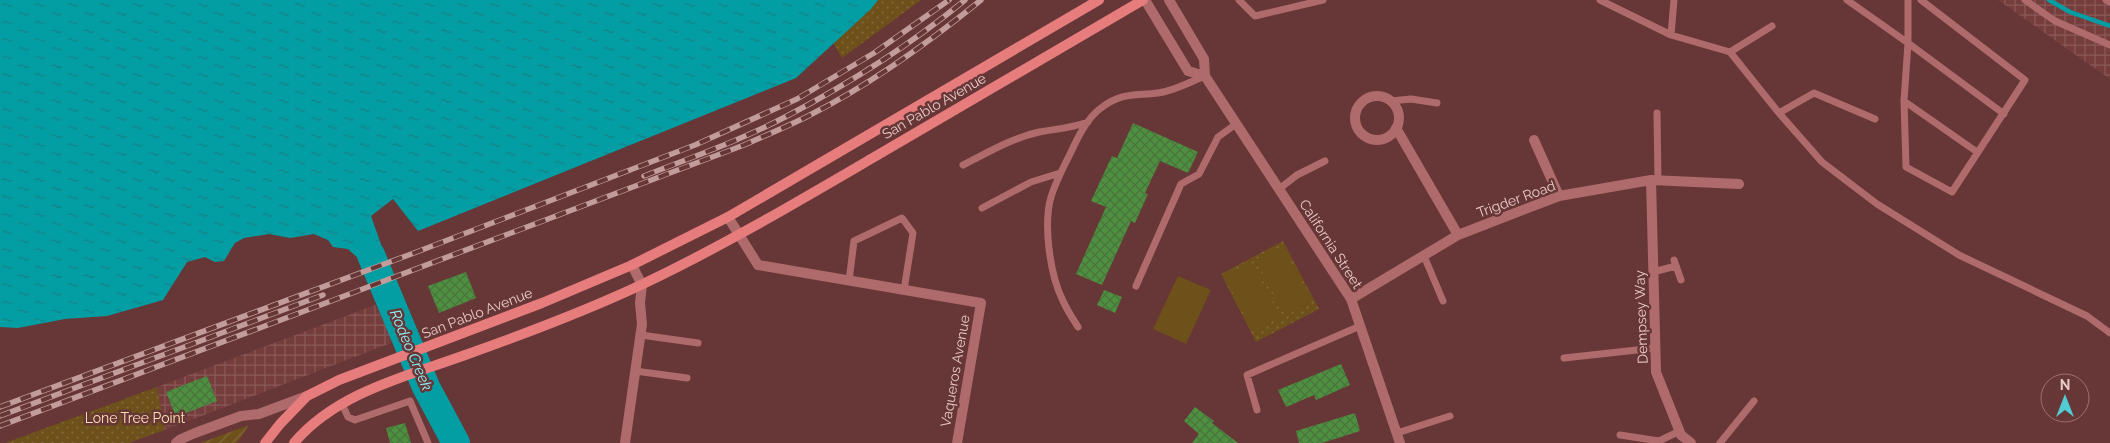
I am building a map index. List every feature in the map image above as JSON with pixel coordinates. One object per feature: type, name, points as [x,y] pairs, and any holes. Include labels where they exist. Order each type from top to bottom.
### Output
[{"type":"main road","name":"San Pablo Avenue","points":[[307,396],[339,380],[542,303],[632,265],[728,217],[1099,0]]},
{"type":"main road","name":"San Pablo Avenue","points":[[294,443],[303,432],[325,414],[395,379],[549,325],[642,285],[739,236],[1144,0]]},
{"type":"main road","points":[[265,443],[307,396]]},
{"type":"street","name":"California Street","points":[[1144,0],[1188,71],[1205,76]]},
{"type":"street","name":"California Street","points":[[1169,0],[1204,59],[1205,76],[1351,299],[1398,438]]},
{"type":"street","points":[[1370,97],[1384,97],[1391,101],[1399,114],[1396,128],[1386,138],[1372,139],[1360,132],[1355,119],[1358,106],[1370,97]]},
{"type":"street","points":[[1396,128],[1458,235]]},
{"type":"street","points":[[1534,140],[1559,196]]},
{"type":"street","name":"Trigder Road","points":[[1351,299],[1458,235],[1559,196],[1654,181],[1739,184]]},
{"type":"street","name":"Dempsey Way","points":[[1654,181],[1653,272],[1656,372],[1680,431],[1691,443]]},
{"type":"street","points":[[728,217],[758,265],[904,290]]},
{"type":"street","points":[[625,443],[642,324],[640,303],[642,285],[632,265]]},
{"type":"street","name":"Vaqueros Avenue","points":[[904,290],[981,303],[957,443]]},
{"type":"street","name":"San Pablo Avenue","points":[[176,443],[195,432],[232,419],[259,414],[307,396]]},
{"type":"lane","points":[[1240,0],[1255,16],[1323,0]]},
{"type":"lane","points":[[1600,0],[1670,35],[1730,52],[1779,113],[1822,162],[1877,204],[1959,254],[2087,316],[2110,333]]},
{"type":"lane","points":[[1670,35],[1674,0]]},
{"type":"lane","points":[[1847,0],[2004,114]]},
{"type":"lane","points":[[1908,0],[1908,43],[1904,101],[1906,167],[1952,192],[2025,80],[1921,0]]},
{"type":"lane","points":[[2025,0],[2055,21],[2110,45]]},
{"type":"lane","points":[[2106,0],[2110,2]]},
{"type":"lane","points":[[1730,52],[1772,26]]},
{"type":"lane","points":[[1078,327],[1062,301],[1056,283],[1049,240],[1048,224],[1051,198],[1060,173],[1078,138],[1100,108],[1121,97],[1134,93],[1159,93],[1205,76]]},
{"type":"lane","points":[[1779,113],[1814,93],[1876,118]]},
{"type":"lane","points":[[1391,101],[1411,99],[1437,103]]},
{"type":"lane","points":[[1904,101],[1977,152]]},
{"type":"lane","points":[[1654,181],[1657,113]]},
{"type":"lane","points":[[963,165],[1020,138],[1039,132],[1077,126],[1089,122]]},
{"type":"lane","points":[[1136,286],[1181,184],[1198,174],[1218,137],[1236,124]]},
{"type":"lane","points":[[1279,189],[1297,176],[1325,161]]},
{"type":"lane","points":[[982,208],[1031,182],[1060,173]]},
{"type":"lane","points":[[849,281],[854,241],[902,218],[913,233],[904,290]]},
{"type":"lane","points":[[1424,256],[1444,301]]},
{"type":"lane","points":[[1653,272],[1675,263],[1681,280]]},
{"type":"lane","points":[[1257,410],[1246,375],[1360,326]]},
{"type":"lane","points":[[641,335],[698,343]]},
{"type":"lane","points":[[1564,358],[1655,348]]},
{"type":"lane","points":[[636,371],[688,378]]},
{"type":"lane","points":[[342,404],[348,418],[355,420],[410,401],[428,443]]},
{"type":"lane","points":[[1720,443],[1754,401]]},
{"type":"lane","points":[[1398,438],[1450,416]]},
{"type":"lane","points":[[1620,435],[1659,441],[1680,431]]},
{"type":"shaded area","points":[[1998,0],[2110,0],[2110,79],[2056,41]]},
{"type":"shaded area","points":[[375,305],[390,333],[391,343],[165,430],[157,387]]},
{"type":"green space","points":[[800,0],[921,0],[842,58],[834,44]]},
{"type":"green space","points":[[1283,241],[1319,309],[1256,342],[1221,274]]},
{"type":"green space","points":[[1283,246],[1311,301],[1285,315],[1256,260]]},
{"type":"green space","points":[[1251,262],[1280,317],[1253,331],[1224,276]]},
{"type":"green space","points":[[1178,276],[1211,290],[1186,344],[1153,329]]},
{"type":"green space","name":"Lone Tree Point","points":[[157,387],[165,430],[129,443],[5,443]]},
{"type":"green space","points":[[249,425],[237,443],[200,443]]},
{"type":"water","points":[[0,0],[878,0],[871,9],[796,78],[418,231],[393,199],[371,216],[383,250],[360,260],[348,249],[333,247],[328,240],[314,234],[290,238],[269,234],[244,238],[235,243],[224,261],[215,262],[205,257],[187,262],[163,300],[107,316],[65,319],[18,328],[0,327]]},
{"type":"building","points":[[1133,123],[1198,152],[1188,173],[1160,161],[1145,193],[1148,194],[1135,223],[1131,221],[1102,285],[1076,274],[1106,207],[1091,201],[1112,156],[1117,158]]},
{"type":"building","points":[[466,272],[476,298],[439,313],[428,286]]},
{"type":"building","points":[[1104,290],[1122,297],[1115,313],[1097,305]]},
{"type":"building","points":[[1341,364],[1350,385],[1316,400],[1314,395],[1286,407],[1278,390]]},
{"type":"building","points":[[207,376],[217,401],[176,417],[166,392]]},
{"type":"building","points":[[1195,407],[1238,443],[1192,443],[1199,434],[1184,421]]},
{"type":"building","points":[[1355,413],[1360,431],[1322,443],[1299,443],[1296,431]]},
{"type":"building","points":[[405,423],[411,443],[390,443],[386,428]]},
{"type":"waterway","points":[[2049,0],[2070,12],[2110,26]]},
{"type":"waterway","name":"Rodeo Creek","points":[[371,255],[426,387],[456,443]]},
{"type":"railway","points":[[0,407],[414,253],[695,145],[797,99],[874,53],[949,0]]},
{"type":"railway","points":[[644,176],[770,125],[857,77],[901,48],[965,0]]},
{"type":"railway","points":[[0,426],[744,145],[802,119],[855,90],[920,47],[981,0]]},
{"type":"railway","points":[[0,416],[323,295]]}]
